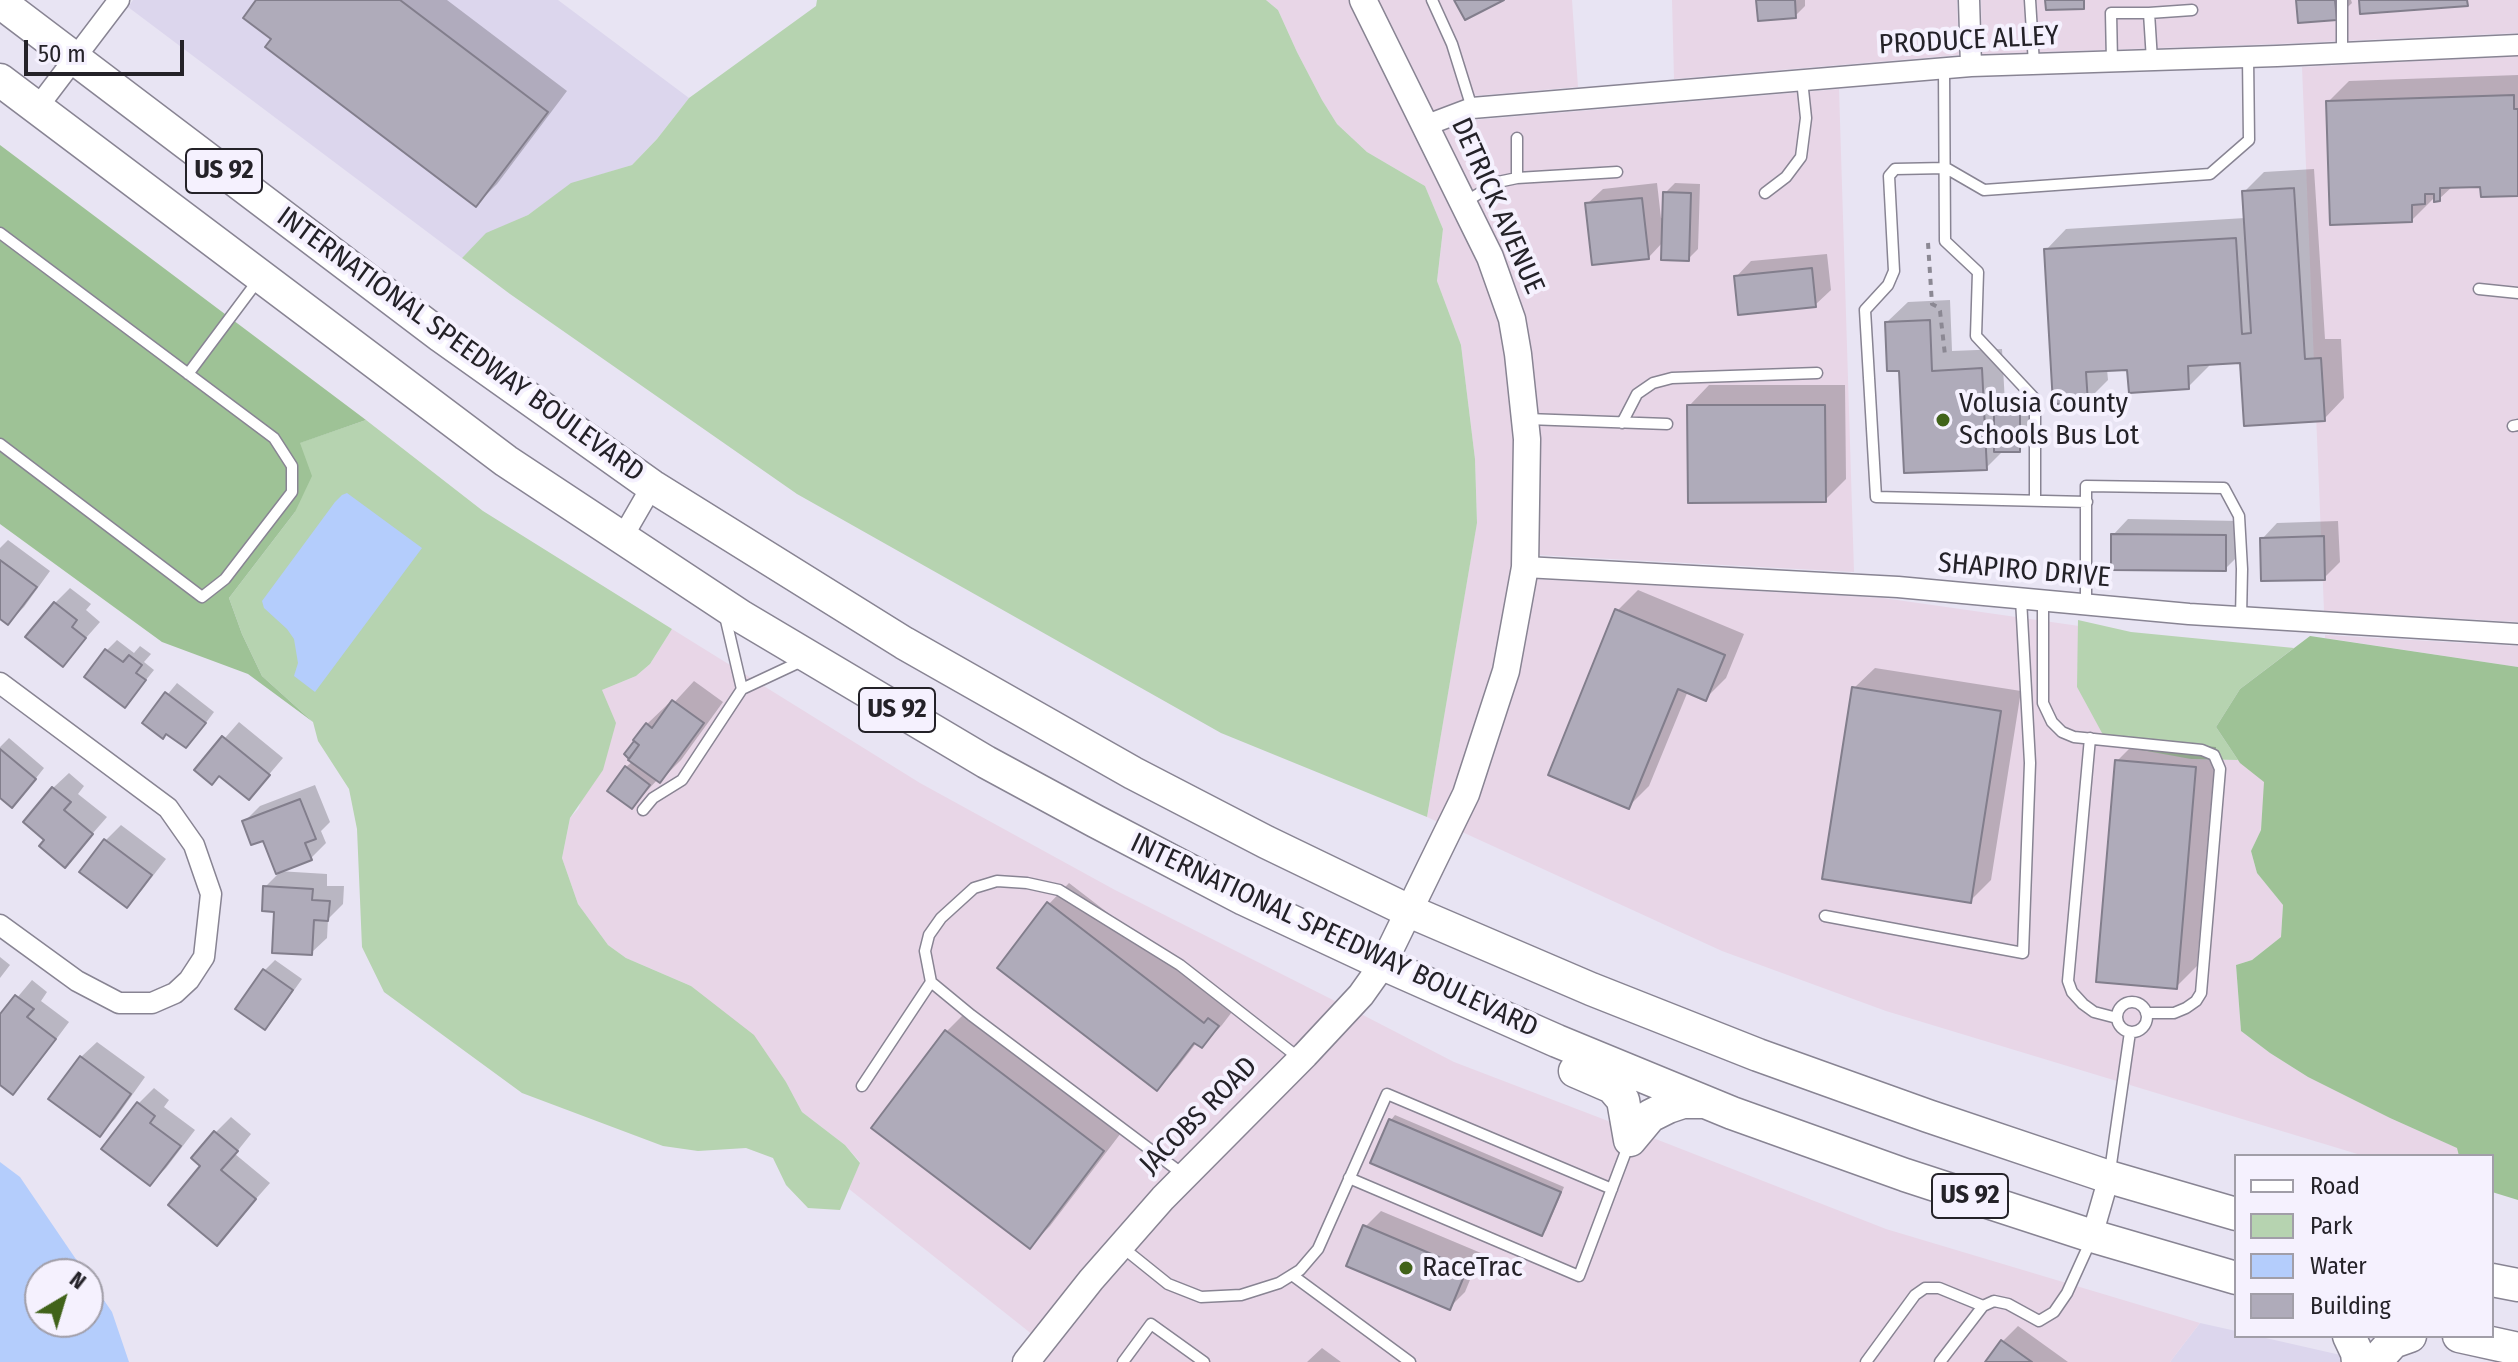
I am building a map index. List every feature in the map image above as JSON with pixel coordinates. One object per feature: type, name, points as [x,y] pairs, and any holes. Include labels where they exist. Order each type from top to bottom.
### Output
[{"type":"main road","name":"INTERNATIONAL SPEEDWAY BOULEVARD","points":[[0,2],[441,336],[652,486],[773,564],[1030,716],[1133,773],[1409,911],[1591,989],[1758,1055],[2109,1177],[2234,1213]]},
{"type":"main road","name":"INTERNATIONAL SPEEDWAY BOULEVARD","points":[[0,80],[506,461],[809,657],[986,762],[1109,828],[1244,899],[1383,964],[1557,1041],[1706,1102],[1905,1175],[2092,1236],[2234,1277]]},
{"type":"main road","points":[[1447,993],[1494,1036],[1612,1087],[1623,1100],[1630,1140]]},
{"type":"main road","points":[[1630,1140],[1650,1116],[1683,1102],[1706,1102]]},
{"type":"main road","points":[[2494,1280],[2518,1285]]},
{"type":"main road","points":[[2350,1338],[2358,1362]]},
{"type":"main road","points":[[2375,1362],[2393,1342],[2404,1338]]},
{"type":"main road","points":[[2468,1338],[2518,1349]]},
{"type":"street","points":[[37,108],[119,0]]},
{"type":"street","name":"DETRICK AVENUE","points":[[1363,0],[1490,257],[1512,319],[1527,439],[1525,567],[1506,671],[1471,780],[1409,911]]},
{"type":"street","points":[[1969,0],[1971,66]]},
{"type":"street","name":"PRODUCE ALLEY","points":[[1427,125],[1472,108],[1971,66],[2518,45]]},
{"type":"street","name":"INTERNATIONAL SPEEDWAY BOULEVARD","points":[[622,538],[652,486]]},
{"type":"street","name":"SHAPIRO DRIVE","points":[[1525,567],[1898,587],[2241,618],[2518,634]]},
{"type":"street","points":[[0,683],[168,808],[194,845],[211,894],[204,957],[189,980],[175,993],[152,1003],[119,1003],[77,981],[0,925]]},
{"type":"street","name":"JACOBS ROAD","points":[[1026,1362],[1121,1246],[1361,995],[1383,964],[1409,911]]},
{"type":"street","points":[[2092,1236],[2109,1177]]},
{"type":"lane","points":[[1432,0],[1452,44],[1472,108]]},
{"type":"lane","points":[[2030,0],[2034,64]]},
{"type":"lane","points":[[2342,0],[2342,53]]},
{"type":"lane","points":[[2112,61],[2111,13],[2192,10]]},
{"type":"lane","points":[[2149,13],[2152,60]]},
{"type":"lane","points":[[2087,502],[1876,497],[1865,310],[1888,285],[1894,271],[1889,176],[1895,169],[1946,168],[1984,190],[2210,174],[2249,140],[2248,57]]},
{"type":"lane","points":[[1944,68],[1945,241],[1978,272],[1976,336],[2035,399],[2035,499]]},
{"type":"lane","points":[[1765,193],[1786,177],[1801,157],[1806,118],[1802,80]]},
{"type":"lane","points":[[1517,138],[1517,178]]},
{"type":"lane","points":[[1463,203],[1498,182],[1517,178],[1617,172]]},
{"type":"lane","points":[[0,233],[274,438],[292,466],[292,492],[225,579],[202,597],[0,444]]},
{"type":"lane","points":[[188,374],[260,277]]},
{"type":"lane","points":[[2479,289],[2518,293]]},
{"type":"lane","points":[[1622,423],[1637,394],[1653,383],[1672,378],[1817,373]]},
{"type":"lane","points":[[1525,419],[1667,424]]},
{"type":"lane","points":[[2086,605],[2086,486],[2224,488],[2239,516],[2241,618]]},
{"type":"lane","points":[[1825,916],[2023,953],[2030,763],[2021,599]]},
{"type":"lane","points":[[2043,600],[2043,703],[2052,722],[2062,732],[2202,750],[2214,755],[2220,769],[2201,993],[2186,1008],[2174,1013],[2146,1013]]},
{"type":"lane","points":[[723,604],[742,689]]},
{"type":"lane","points":[[643,810],[653,798],[682,780],[742,689],[809,657]]},
{"type":"lane","points":[[2090,738],[2068,981],[2072,992],[2083,1004],[2094,1012],[2117,1018]]},
{"type":"lane","points":[[1185,1176],[931,982],[925,951],[929,935],[941,918],[974,888],[997,881],[1059,890],[1180,965],[1301,1059]]},
{"type":"lane","points":[[862,1086],[931,982]]},
{"type":"lane","points":[[2130,1032],[2121,1027],[2117,1018],[2119,1008],[2127,1002],[2137,1002],[2146,1013]]},
{"type":"lane","points":[[2130,1032],[2143,1027],[2146,1013]]},
{"type":"lane","points":[[2109,1177],[2130,1032]]},
{"type":"lane","points":[[1121,1246],[1168,1284],[1201,1297],[1241,1295],[1279,1283],[1300,1270],[1318,1249],[1387,1094],[1612,1189]]},
{"type":"lane","points":[[1349,1178],[1579,1276],[1630,1140]]},
{"type":"lane","points":[[1940,1362],[1983,1306],[1994,1301],[2008,1304],[2039,1321],[2054,1312],[2067,1293],[2092,1236]]},
{"type":"lane","points":[[1292,1275],[1410,1362]]},
{"type":"lane","points":[[1866,1362],[1915,1295],[1925,1288],[1939,1288],[1983,1306]]},
{"type":"lane","points":[[1123,1362],[1151,1324],[1204,1362]]},
{"type":"shaded area","points":[[133,0],[558,0],[689,98],[632,165],[571,184],[528,215],[486,234],[462,258],[128,7]]},
{"type":"shaded area","points":[[1266,0],[1350,0],[1479,263],[1501,323],[1516,441],[1514,567],[1495,670],[1456,790],[1440,823],[1427,817],[1477,522],[1475,459],[1461,345],[1437,281],[1443,229],[1425,186],[1367,152],[1337,124],[1297,52],[1278,10]]},
{"type":"shaded area","points":[[1377,0],[1572,0],[1578,87],[1473,96],[1433,111]]},
{"type":"shaded area","points":[[1672,0],[1957,0],[1959,55],[1674,79]]},
{"type":"shaded area","points":[[1981,0],[2518,0],[2518,33],[1982,54]]},
{"type":"shaded area","points":[[2518,56],[2518,622],[2324,611],[2302,67]]},
{"type":"shaded area","points":[[1839,89],[1854,572],[1537,555],[1538,436],[1474,197],[1443,131],[1473,120]]},
{"type":"shaded area","points":[[1534,579],[1883,598],[2079,626],[2077,687],[2191,759],[2238,760],[2265,782],[2261,830],[2251,851],[2257,873],[2283,905],[2281,937],[2252,960],[2236,965],[2241,1031],[2308,1077],[2458,1148],[2459,1154],[2357,1154],[1886,1011],[1722,951],[1460,831]]},
{"type":"shaded area","points":[[672,629],[920,783],[1115,890],[1339,1003],[1033,1335],[849,1189],[860,1162],[845,1145],[802,1112],[786,1082],[691,986],[626,958],[608,945],[578,904],[562,858],[570,818],[579,808],[602,690],[636,676],[650,664]]},
{"type":"shaded area","points":[[2325,635],[2518,646],[2518,667],[2325,638]]},
{"type":"shaded area","points":[[1359,1013],[1454,1062],[1616,1124],[1626,1153],[1631,1156],[1648,1136],[1886,1229],[2200,1323],[2170,1362],[1040,1362],[1099,1286],[1171,1205]]},
{"type":"shaded area","points":[[2200,1323],[2234,1331],[2234,1338],[2266,1338],[2345,1356],[2346,1362],[2170,1362]]},
{"type":"green space","points":[[817,0],[1266,0],[1278,10],[1297,52],[1337,124],[1367,152],[1425,186],[1443,229],[1437,281],[1461,345],[1475,459],[1477,523],[1427,817],[1221,733],[797,494],[462,258],[486,233],[528,215],[571,183],[632,165],[689,98],[816,6]]},
{"type":"green space","points":[[0,145],[366,420],[300,443],[312,476],[295,512],[229,598],[262,676],[313,722],[248,674],[162,642],[0,524]]},
{"type":"green space","points":[[366,420],[483,511],[672,629],[650,664],[636,676],[602,690],[616,723],[603,770],[570,818],[562,858],[578,904],[608,945],[626,958],[691,986],[754,1035],[802,1112],[845,1145],[860,1163],[840,1210],[808,1208],[786,1185],[773,1158],[746,1148],[698,1151],[663,1146],[522,1093],[384,992],[362,947],[357,829],[349,789],[318,741],[313,722],[262,676],[229,598],[295,512],[299,443]]},
{"type":"green space","points":[[2078,620],[2131,632],[2294,648],[2240,689],[2216,727],[2238,760],[2191,759],[2108,744],[2077,687]]},
{"type":"green space","points":[[2310,636],[2518,667],[2518,1200],[2494,1193],[2494,1154],[2458,1154],[2457,1148],[2308,1077],[2241,1031],[2236,965],[2252,960],[2281,937],[2283,905],[2257,873],[2251,851],[2261,830],[2264,782],[2240,763],[2216,727],[2240,689]]},
{"type":"water","points":[[347,493],[422,548],[315,692],[294,676],[298,663],[294,639],[264,608],[262,601],[335,502]]},
{"type":"water","points":[[0,1162],[20,1177],[75,1258],[24,1258],[24,1338],[104,1338],[104,1300],[112,1312],[129,1362],[0,1362]]},
{"type":"building","points":[[256,0],[400,0],[548,112],[476,207],[265,47],[271,39],[243,18]]},
{"type":"building","points":[[1454,0],[1504,0],[1465,20]]},
{"type":"building","points":[[1756,0],[1795,0],[1796,18],[1758,21]]},
{"type":"building","points":[[2045,0],[2084,0],[2084,9],[2046,10]]},
{"type":"building","points":[[2296,0],[2335,0],[2337,20],[2298,23]]},
{"type":"building","points":[[2359,0],[2467,0],[2468,6],[2360,14]]},
{"type":"building","points":[[2514,95],[2514,109],[2518,109],[2518,196],[2481,197],[2480,187],[2440,188],[2440,201],[2434,202],[2434,194],[2425,194],[2425,204],[2412,205],[2412,222],[2330,225],[2326,101]]},
{"type":"building","points":[[2294,188],[2305,359],[2321,358],[2325,421],[2244,426],[2240,363],[2188,366],[2189,389],[2129,393],[2127,370],[2086,372],[2088,403],[2053,404],[2044,249],[2236,238],[2242,334],[2251,333],[2242,191]]},
{"type":"building","points":[[1663,192],[1691,193],[1689,261],[1661,260]]},
{"type":"building","points":[[1642,198],[1649,259],[1592,265],[1585,203]]},
{"type":"building","points":[[1812,268],[1816,307],[1738,315],[1734,276]]},
{"type":"building","name":"Volusia County Schools Bus Lot","points":[[1930,320],[1932,371],[1982,368],[1987,470],[1904,473],[1899,371],[1887,371],[1885,322]]},
{"type":"building","points":[[1687,405],[1825,405],[1826,502],[1688,503]]},
{"type":"building","points":[[1994,413],[2020,413],[2020,452],[1994,452]]},
{"type":"building","points":[[2111,534],[2226,535],[2226,571],[2111,570]]},
{"type":"building","points":[[2324,536],[2325,580],[2261,581],[2260,538]]},
{"type":"building","points":[[0,560],[37,587],[8,625],[0,619]]},
{"type":"building","points":[[54,602],[77,620],[72,627],[86,638],[63,667],[25,637]]},
{"type":"building","points":[[1615,609],[1725,655],[1706,701],[1678,689],[1629,809],[1548,775]]},
{"type":"building","points":[[105,649],[123,662],[129,655],[142,665],[136,673],[146,680],[125,708],[84,677]]},
{"type":"building","points":[[1852,687],[2001,711],[1971,903],[1822,879]]},
{"type":"building","points":[[165,692],[206,723],[186,748],[166,734],[163,739],[142,723]]},
{"type":"building","points":[[672,700],[704,723],[660,783],[628,760],[639,745],[633,740],[646,723],[652,728]]},
{"type":"building","points":[[222,736],[270,775],[249,800],[219,776],[212,785],[194,770]]},
{"type":"building","points":[[634,741],[639,745],[629,759],[624,754]]},
{"type":"building","points":[[0,749],[36,779],[12,808],[0,798]]},
{"type":"building","points":[[2115,760],[2196,767],[2177,989],[2096,982]]},
{"type":"building","points":[[625,766],[650,785],[632,809],[607,791]]},
{"type":"building","points":[[52,787],[71,802],[64,810],[93,834],[65,868],[39,846],[44,840],[23,822]]},
{"type":"building","points":[[300,799],[316,839],[305,843],[312,860],[276,874],[263,841],[251,845],[242,821]]},
{"type":"building","points":[[104,839],[152,875],[127,908],[79,872]]},
{"type":"building","points":[[263,886],[313,889],[312,900],[330,901],[328,921],[314,920],[312,955],[272,953],[274,912],[262,911]]},
{"type":"building","points":[[1047,902],[1204,1023],[1208,1018],[1219,1026],[1202,1048],[1194,1043],[1157,1091],[997,968]]},
{"type":"building","points":[[263,969],[293,990],[265,1030],[235,1009]]},
{"type":"building","points":[[15,995],[34,1009],[27,1017],[56,1039],[13,1095],[0,1085],[0,1014]]},
{"type":"building","points":[[945,1030],[1104,1151],[1030,1249],[871,1128]]},
{"type":"building","points":[[80,1056],[131,1094],[100,1137],[48,1099]]},
{"type":"building","points":[[137,1102],[155,1116],[150,1123],[181,1146],[150,1186],[101,1149]]},
{"type":"building","points":[[1389,1119],[1561,1192],[1542,1236],[1370,1163]]},
{"type":"building","points":[[214,1131],[238,1151],[221,1170],[256,1199],[217,1246],[168,1205],[200,1166],[191,1158]]},
{"type":"building","name":"RaceTrac","points":[[1363,1225],[1467,1269],[1450,1310],[1346,1266]]},
{"type":"building","points":[[2001,1340],[2032,1362],[1985,1362]]},
{"type":"place","name":"Volusia County Schools Bus Lot","points":[[1943,420]]},
{"type":"place","name":"RaceTrac","points":[[1406,1268]]}]
